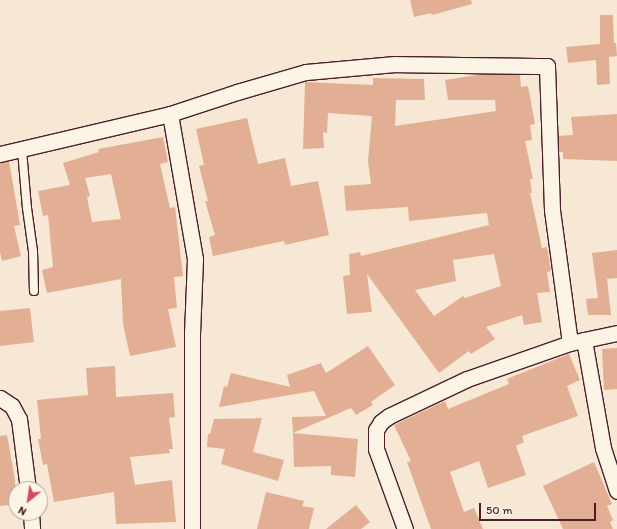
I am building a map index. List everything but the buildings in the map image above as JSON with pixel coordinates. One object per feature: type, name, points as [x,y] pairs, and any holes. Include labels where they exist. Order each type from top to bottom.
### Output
[{"type":"street","points":[[0,154],[170,114],[237,92],[306,72],[395,64],[547,66],[552,210],[577,342],[603,448],[617,491]]},
{"type":"street","points":[[170,114],[196,259],[192,333],[192,529]]},
{"type":"street","points":[[405,529],[376,449],[376,430],[381,422],[389,416],[467,379],[577,342],[617,332]]},
{"type":"street","points":[[0,398],[12,406],[19,419],[27,481]]},
{"type":"lane","points":[[22,150],[27,208],[34,251],[34,291]]}]
